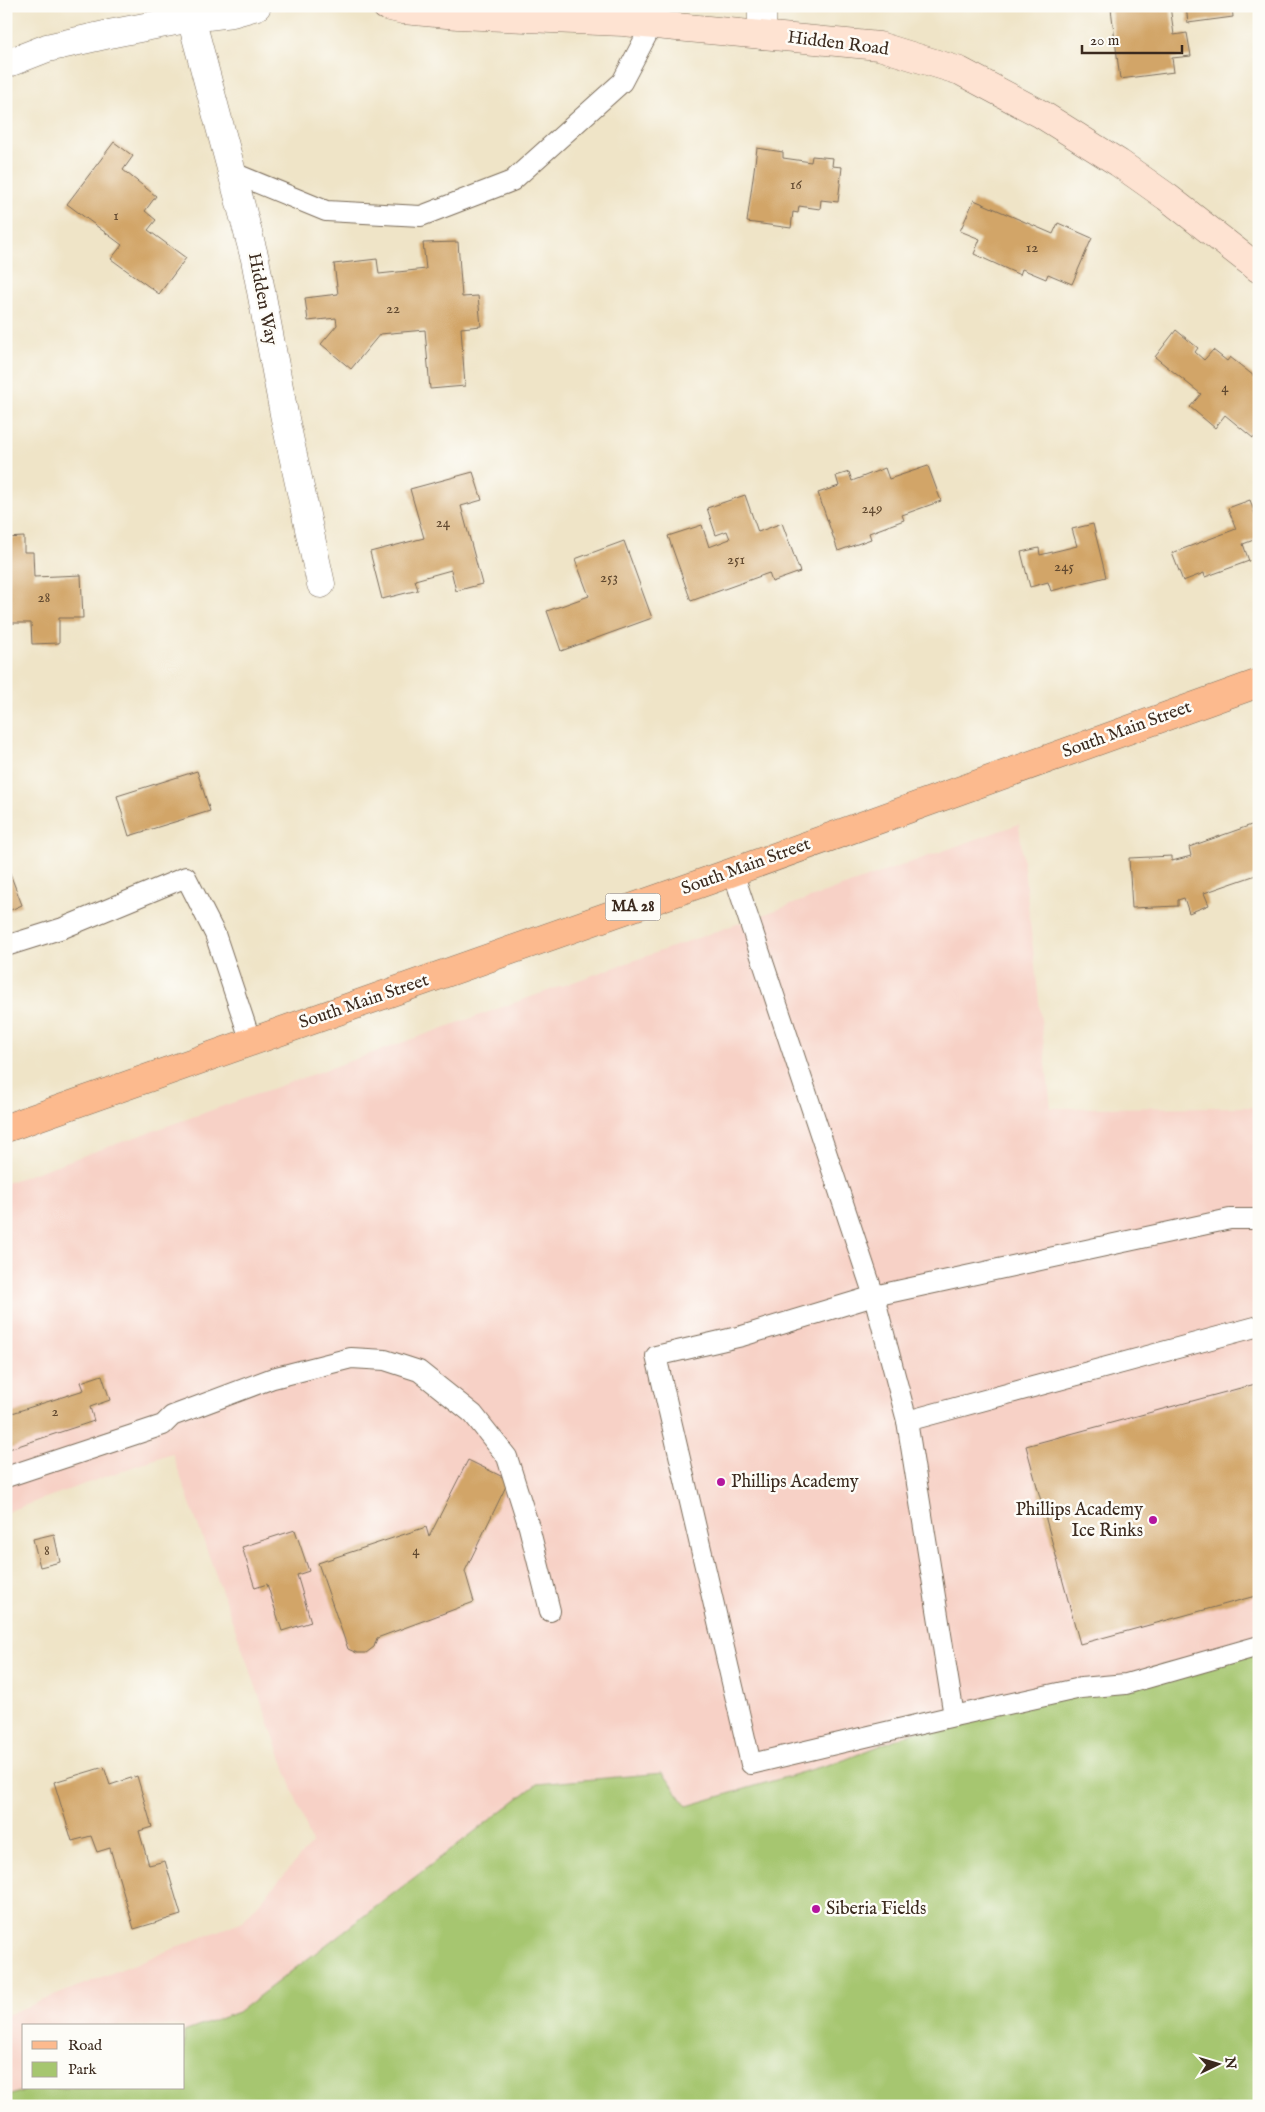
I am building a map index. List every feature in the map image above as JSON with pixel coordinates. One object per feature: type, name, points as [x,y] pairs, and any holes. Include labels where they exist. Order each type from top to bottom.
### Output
[{"type":"main road","name":"South Main Street","points":[[6,1128],[732,872],[1259,683]]},
{"type":"street","points":[[6,64],[47,48],[145,16],[190,18],[232,13],[258,6]]},
{"type":"street","name":"Hidden Road","points":[[386,6],[403,10],[471,11],[652,25],[879,46],[960,72],[1040,114],[1119,163],[1167,197],[1259,269]]},
{"type":"street","points":[[762,6],[762,35]]},
{"type":"street","name":"Hidden Way","points":[[190,18],[257,268],[284,414],[321,584]]},
{"type":"lane","points":[[231,172],[326,211],[421,216],[512,181],[622,82],[652,25]]},
{"type":"lane","points":[[732,872],[874,1296],[907,1421],[954,1716]]},
{"type":"lane","points":[[6,946],[63,928],[186,877],[215,934],[251,1042]]},
{"type":"lane","points":[[1259,1218],[1230,1219],[874,1296],[742,1336],[656,1356],[751,1764],[1081,1688],[1126,1684],[1259,1646]]},
{"type":"lane","points":[[907,1421],[1259,1326]]},
{"type":"lane","points":[[6,1476],[163,1425],[172,1416],[273,1378],[351,1358],[385,1360],[419,1371],[474,1414],[507,1457],[529,1527],[550,1611]]},
{"type":"shaded area","name":"Phillips Academy","points":[[1019,824],[1051,1108],[1259,1107],[1259,2106],[6,2106],[6,2015],[243,1921],[312,1843],[172,1453],[6,1512],[6,1183]]},
{"type":"green space","name":"Siberia Fields","points":[[1259,1639],[1259,2106],[6,2106],[6,2097],[25,2090],[185,2090],[185,2032],[238,2012],[537,1784],[663,1773],[687,1806],[844,1760],[954,1716],[1081,1688]]},
{"type":"building","points":[[1129,6],[1170,6],[1174,35],[1187,33],[1191,56],[1172,58],[1174,72],[1120,79],[1111,9]]},
{"type":"building","points":[[1186,6],[1232,6],[1233,17],[1188,23]]},
{"type":"building","points":[[114,142],[133,156],[123,170],[156,196],[145,211],[156,220],[148,230],[186,258],[159,294],[111,259],[122,245],[67,204]]},
{"type":"building","points":[[757,148],[783,152],[783,158],[811,162],[812,156],[833,158],[832,166],[842,167],[838,202],[821,200],[820,209],[799,206],[798,213],[793,212],[791,228],[747,222]]},
{"type":"building","points":[[974,200],[1053,234],[1058,223],[1092,238],[1072,284],[1048,274],[1046,279],[1022,269],[1020,275],[974,254],[980,239],[960,231]]},
{"type":"building","points":[[458,242],[462,297],[478,296],[481,326],[461,328],[465,386],[430,389],[425,330],[380,334],[351,369],[321,344],[337,325],[336,318],[308,321],[305,298],[338,294],[334,264],[377,259],[379,274],[426,269],[423,243]]},
{"type":"building","points":[[1176,330],[1198,348],[1195,352],[1204,360],[1213,350],[1227,361],[1230,357],[1259,380],[1259,433],[1253,438],[1225,415],[1215,428],[1190,407],[1201,394],[1155,357]]},
{"type":"building","points":[[928,466],[941,501],[902,515],[904,520],[869,533],[871,539],[838,551],[818,493],[839,486],[836,476],[849,472],[852,481],[885,468],[889,479]]},
{"type":"building","points":[[473,472],[482,500],[461,506],[482,584],[456,591],[451,570],[415,580],[418,590],[382,599],[370,552],[424,538],[410,489]]},
{"type":"building","points":[[745,495],[758,532],[782,523],[800,572],[772,582],[769,573],[691,601],[668,536],[702,525],[709,547],[730,539],[727,531],[716,535],[707,508]]},
{"type":"building","points":[[1250,500],[1259,525],[1259,538],[1243,544],[1249,561],[1205,577],[1204,573],[1183,581],[1172,553],[1236,529],[1228,508]]},
{"type":"building","points":[[1093,524],[1106,577],[1051,591],[1048,582],[1030,587],[1021,552],[1039,548],[1040,555],[1077,546],[1072,529]]},
{"type":"building","points":[[24,537],[24,552],[33,552],[34,577],[81,575],[83,618],[59,618],[59,643],[32,644],[31,623],[6,623],[6,538]]},
{"type":"building","points":[[624,541],[652,618],[561,651],[547,611],[589,596],[575,559]]},
{"type":"building","points":[[197,771],[210,811],[129,836],[117,796]]},
{"type":"building","points":[[1257,823],[1259,874],[1204,893],[1209,905],[1189,913],[1184,898],[1178,900],[1178,906],[1132,908],[1129,858],[1172,856],[1172,861],[1191,856],[1189,847]]},
{"type":"building","points":[[6,863],[22,905],[6,912]]},
{"type":"building","points":[[102,1375],[110,1400],[90,1407],[94,1421],[6,1450],[6,1415],[84,1390],[81,1382]]},
{"type":"building","name":"Phillips Academy Ice Rinks","points":[[1259,1383],[1259,1595],[1080,1644],[1026,1446]]},
{"type":"building","points":[[468,1460],[509,1480],[465,1571],[474,1602],[377,1638],[374,1647],[366,1653],[357,1653],[348,1649],[318,1563],[426,1527],[429,1537]]},
{"type":"building","points":[[295,1530],[309,1571],[297,1575],[311,1622],[282,1631],[267,1584],[255,1588],[242,1547]]},
{"type":"building","points":[[54,1534],[60,1562],[40,1567],[33,1539]]},
{"type":"building","points":[[104,1767],[110,1785],[137,1776],[152,1827],[139,1831],[149,1865],[165,1861],[181,1915],[134,1929],[110,1848],[97,1852],[91,1836],[72,1841],[54,1782]]},
{"type":"place","name":"Phillips Academy","points":[[721,1482]]},
{"type":"place","name":"Phillips Academy Ice Rinks","points":[[1153,1520]]},
{"type":"place","name":"Siberia Fields","points":[[816,1909]]}]
